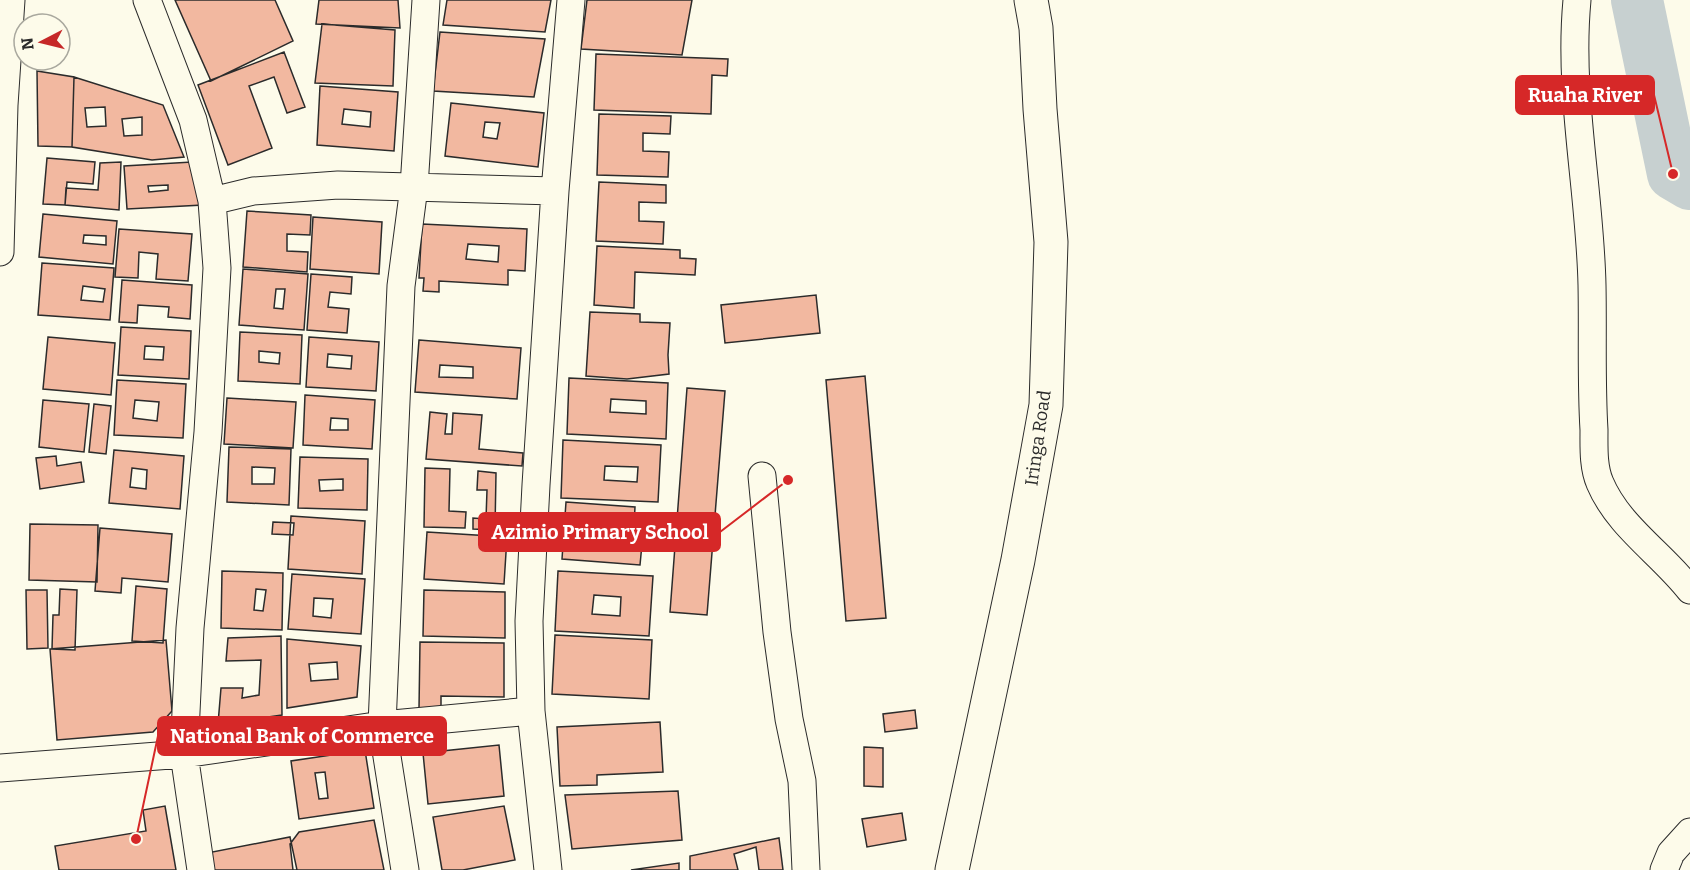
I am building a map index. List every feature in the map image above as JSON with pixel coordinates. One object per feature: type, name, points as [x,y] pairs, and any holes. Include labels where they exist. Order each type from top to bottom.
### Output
[{"type":"highway","name":"Iringa Road","points":[[952,870],[1018,560],[1046,405],[1052,242],[1040,109],[1036,28],[1031,0]]},
{"type":"street","points":[[0,252],[4,105],[11,0]]},
{"type":"street","points":[[147,0],[193,120],[212,201],[217,268],[208,432],[190,628],[184,754],[201,870]]},
{"type":"street","points":[[405,870],[382,725],[401,286],[414,187],[426,0]]},
{"type":"street","points":[[548,870],[531,711],[529,621],[555,190],[571,0]]},
{"type":"street","points":[[1578,0],[1575,78],[1587,200],[1592,285],[1591,381],[1595,467],[1600,483],[1622,519],[1659,555],[1690,590]]},
{"type":"street","points":[[212,201],[253,191],[338,185],[555,190]]},
{"type":"street","points":[[762,476],[778,643],[789,719],[802,781],[806,870]]},
{"type":"street","points":[[0,768],[184,754],[382,725],[531,711]]},
{"type":"street","points":[[1664,870],[1671,853],[1690,832]]},
{"type":"building","points":[[175,0],[275,0],[293,41],[211,81]]},
{"type":"building","points":[[319,0],[398,0],[400,28],[316,24]]},
{"type":"building","points":[[447,0],[551,0],[545,32],[443,25]]},
{"type":"building","points":[[587,0],[692,0],[682,55],[581,49]]},
{"type":"building","points":[[322,24],[395,30],[393,86],[315,83]]},
{"type":"building","points":[[440,32],[545,39],[534,97],[433,91]]},
{"type":"building","points":[[284,52],[305,107],[287,113],[274,77],[249,86],[272,148],[228,165],[198,85]]},
{"type":"building","points":[[596,54],[728,59],[727,76],[712,75],[711,114],[594,110]]},
{"type":"building","points":[[37,72],[74,77],[72,147],[38,146]]},
{"type":"building","points":[[74,77],[163,105],[184,157],[152,160],[72,147]],"holes":[[[105,107],[106,126],[87,127],[85,108]],[[142,117],[142,135],[124,136],[122,119]]]},
{"type":"building","points":[[320,86],[398,92],[394,151],[317,145]],"holes":[[[344,109],[371,112],[370,127],[342,124]]]},
{"type":"building","points":[[451,103],[544,113],[538,167],[445,156]],"holes":[[[485,122],[500,123],[497,139],[483,137]]]},
{"type":"building","points":[[599,114],[671,116],[670,134],[643,133],[643,151],[669,152],[668,177],[597,175]]},
{"type":"building","points":[[47,158],[95,162],[93,184],[67,182],[65,205],[43,204]]},
{"type":"building","points":[[121,162],[119,210],[65,205],[66,188],[98,190],[100,163]]},
{"type":"building","points":[[192,162],[203,205],[127,209],[124,166]],"holes":[[[168,185],[168,190],[149,192],[148,186]]]},
{"type":"building","points":[[599,182],[666,185],[666,203],[639,202],[639,221],[664,222],[663,244],[596,241]]},
{"type":"building","points":[[247,211],[311,215],[310,235],[287,234],[287,251],[308,252],[307,272],[243,267]]},
{"type":"building","points":[[43,214],[117,221],[113,264],[39,257]],"holes":[[[84,235],[106,236],[106,245],[83,243]]]},
{"type":"building","points":[[313,217],[382,222],[379,274],[310,269]]},
{"type":"building","points":[[422,224],[527,229],[525,271],[508,270],[508,285],[439,281],[439,292],[423,291],[424,278],[419,278]],"holes":[[[468,244],[499,246],[498,262],[466,259]]]},
{"type":"building","points":[[119,229],[192,234],[188,281],[156,279],[158,254],[139,252],[138,278],[115,277]]},
{"type":"building","points":[[597,246],[680,250],[680,258],[696,259],[695,275],[635,272],[634,308],[594,305]]},
{"type":"building","points":[[42,263],[114,268],[110,320],[38,315]],"holes":[[[83,286],[105,289],[103,302],[81,300]]]},
{"type":"building","points":[[243,269],[308,274],[304,330],[239,325]],"holes":[[[276,289],[285,289],[283,309],[274,308]]]},
{"type":"building","points":[[311,274],[352,277],[351,294],[330,292],[328,307],[349,309],[347,333],[307,330]]},
{"type":"building","points":[[122,280],[192,285],[190,319],[168,317],[169,307],[138,305],[137,323],[119,322]]},
{"type":"building","points":[[816,295],[820,333],[725,343],[721,305]]},
{"type":"building","points":[[590,312],[640,314],[640,322],[670,323],[669,374],[627,379],[586,376]]},
{"type":"building","points":[[121,327],[191,331],[189,379],[118,375]],"holes":[[[145,346],[164,347],[163,360],[144,359]]]},
{"type":"building","points":[[240,332],[302,335],[300,384],[238,381]],"holes":[[[259,351],[280,353],[279,364],[259,362]]]},
{"type":"building","points":[[48,337],[115,343],[111,395],[43,389]]},
{"type":"building","points":[[309,337],[379,342],[376,391],[306,387]],"holes":[[[328,354],[352,356],[351,369],[327,367]]]},
{"type":"building","points":[[419,340],[521,348],[517,399],[415,392]],"holes":[[[440,365],[473,367],[473,378],[439,377]]]},
{"type":"building","points":[[865,376],[886,618],[846,621],[826,380]]},
{"type":"building","points":[[569,378],[668,383],[666,439],[567,434]],"holes":[[[611,399],[646,401],[646,414],[610,412]]]},
{"type":"building","points":[[117,380],[186,384],[183,438],[114,435]],"holes":[[[135,400],[159,402],[157,421],[133,418]]]},
{"type":"building","points":[[687,388],[725,391],[707,615],[670,612]]},
{"type":"building","points":[[305,395],[375,400],[372,449],[303,445]],"holes":[[[331,418],[348,419],[348,430],[330,430]]]},
{"type":"building","points":[[227,398],[296,402],[293,448],[224,444]]},
{"type":"building","points":[[43,400],[89,404],[84,452],[39,447]]},
{"type":"building","points":[[94,404],[111,406],[106,454],[89,452]]},
{"type":"building","points":[[430,412],[447,414],[445,434],[452,434],[453,413],[482,415],[479,449],[523,453],[522,466],[426,459]]},
{"type":"building","points":[[563,440],[661,445],[658,502],[561,498]],"holes":[[[605,466],[638,467],[637,482],[604,480]]]},
{"type":"building","points":[[229,447],[291,449],[289,505],[227,502]],"holes":[[[252,467],[275,468],[274,484],[252,484]]]},
{"type":"building","points":[[114,450],[184,456],[180,509],[109,503]],"holes":[[[132,468],[147,470],[146,489],[130,487]]]},
{"type":"building","points":[[56,456],[57,466],[81,462],[84,482],[40,489],[36,458]]},
{"type":"building","points":[[300,457],[368,459],[367,510],[298,508]],"holes":[[[343,479],[343,490],[320,491],[319,480]]]},
{"type":"building","points":[[425,468],[450,469],[449,511],[466,512],[465,528],[424,527]]},
{"type":"building","points":[[478,471],[496,473],[495,530],[473,529],[473,518],[486,519],[487,490],[477,490]]},
{"type":"building","points":[[566,502],[635,507],[633,544],[642,544],[640,565],[562,559]]},
{"type":"building","points":[[291,516],[365,521],[362,574],[288,569]]},
{"type":"building","points":[[273,522],[294,523],[293,535],[272,534]]},
{"type":"building","points":[[30,524],[98,525],[97,582],[29,580]]},
{"type":"building","points":[[100,528],[172,534],[168,582],[122,578],[121,593],[95,591]]},
{"type":"building","points":[[427,532],[507,537],[504,584],[424,579]]},
{"type":"building","points":[[222,571],[283,573],[282,630],[221,628]],"holes":[[[256,589],[266,590],[263,611],[254,610]]]},
{"type":"building","points":[[558,571],[653,576],[649,636],[555,631]],"holes":[[[594,595],[621,597],[620,616],[592,614]]]},
{"type":"building","points":[[292,574],[365,579],[361,634],[288,629]],"holes":[[[314,598],[333,599],[331,618],[313,616]]]},
{"type":"building","points":[[136,586],[167,589],[163,643],[132,641]]},
{"type":"building","points":[[60,589],[77,590],[75,650],[52,649],[53,615],[59,615]]},
{"type":"building","points":[[26,590],[47,590],[48,648],[27,649]]},
{"type":"building","points":[[424,590],[505,592],[505,638],[423,636]]},
{"type":"building","points":[[555,635],[652,640],[649,699],[552,694]]},
{"type":"building","points":[[281,636],[282,715],[218,724],[221,688],[243,688],[242,698],[259,695],[261,660],[226,661],[228,638]]},
{"type":"building","points":[[287,639],[361,646],[357,697],[287,708]],"holes":[[[337,662],[338,679],[311,681],[309,664]]]},
{"type":"building","points":[[166,640],[172,711],[153,732],[57,740],[50,649]]},
{"type":"building","points":[[420,642],[504,643],[504,697],[441,696],[441,710],[419,709]]},
{"type":"building","points":[[915,710],[917,728],[885,732],[883,714]]},
{"type":"building","points":[[660,722],[663,772],[597,775],[597,785],[560,786],[557,727]]},
{"type":"building","points":[[499,745],[504,796],[428,804],[423,753]]},
{"type":"building","points":[[864,747],[883,748],[883,787],[864,786]]},
{"type":"building","points":[[365,750],[374,808],[299,819],[291,761]],"holes":[[[325,772],[328,798],[319,799],[315,773]]]},
{"type":"building","points":[[678,791],[682,840],[572,849],[565,795]]},
{"type":"building","points":[[165,806],[176,870],[59,870],[55,846],[146,831],[143,810]]},
{"type":"building","points":[[504,806],[515,860],[463,870],[442,870],[433,817]]},
{"type":"building","points":[[902,813],[906,840],[867,847],[862,819]]},
{"type":"building","points":[[374,820],[384,870],[293,870],[290,844],[299,832]]},
{"type":"building","points":[[290,837],[297,870],[210,870],[207,853]]},
{"type":"building","points":[[779,838],[783,870],[759,870],[756,847],[734,854],[738,870],[690,870],[690,856]]},
{"type":"building","points":[[679,863],[679,870],[631,870]]},
{"type":"waterway","points":[[1637,0],[1673,174],[1690,184]]},
{"type":"place","name":"Ruaha River","points":[[1673,174]]},
{"type":"place","name":"Azimio Primary School","points":[[788,480]]},
{"type":"place","name":"National Bank of Commerce","points":[[136,839]]}]
